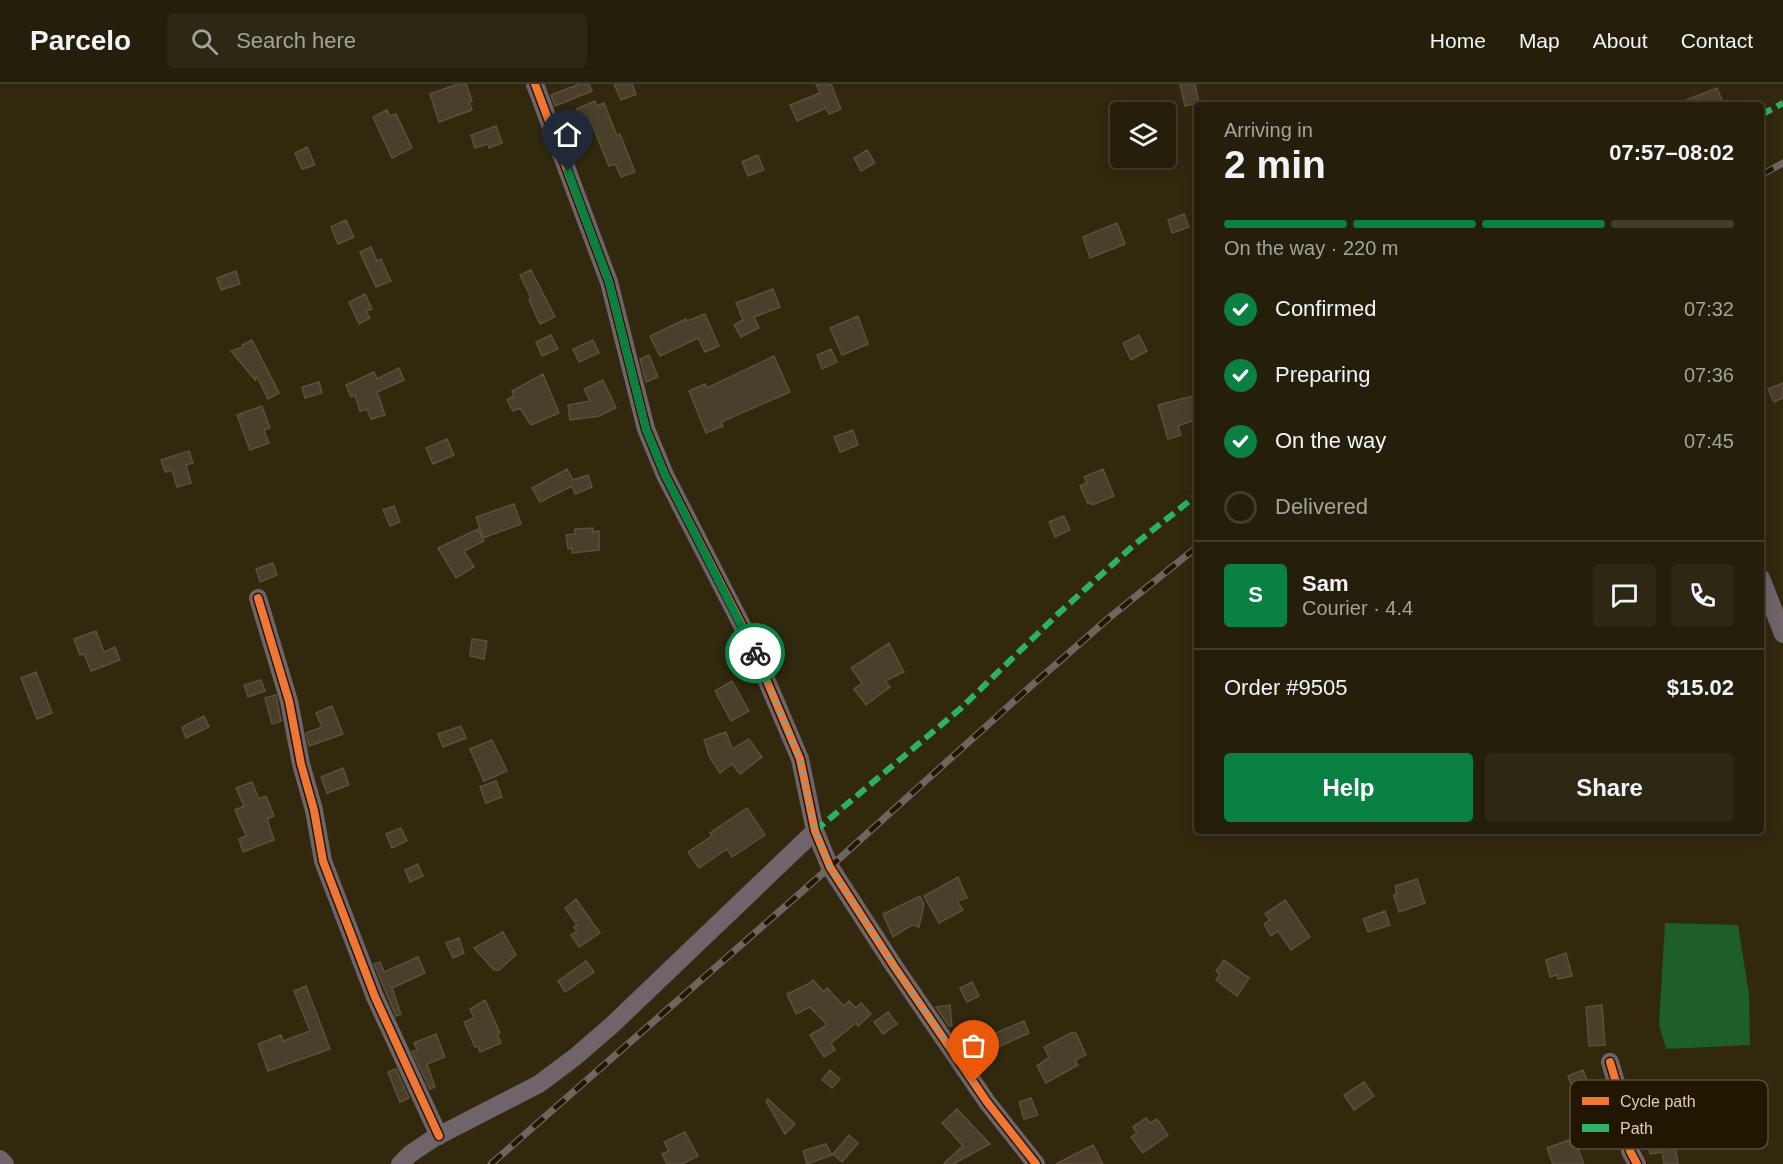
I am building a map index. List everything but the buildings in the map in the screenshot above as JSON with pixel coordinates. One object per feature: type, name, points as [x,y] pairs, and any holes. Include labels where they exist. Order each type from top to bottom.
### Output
[{"type":"street","points":[[535,84],[609,282],[646,429],[665,475],[749,639],[791,737],[800,759],[815,831],[830,867],[987,1102],[1036,1164]]},
{"type":"street","points":[[1764,586],[1783,634]]},
{"type":"street","points":[[258,598],[289,701],[323,861],[375,997],[439,1136]]},
{"type":"street","points":[[400,1164],[410,1154],[439,1136],[539,1084],[574,1057],[612,1025],[815,831]]},
{"type":"street","points":[[1610,1062],[1615,1080]]},
{"type":"street","points":[[1630,1149],[1637,1164]]},
{"type":"street","points":[[0,1159],[5,1164]]},
{"type":"green space","points":[[1665,923],[1738,925],[1749,994],[1750,1045],[1666,1049],[1659,1024]]},
{"type":"railway","points":[[1764,173],[1783,163]]},
{"type":"railway","points":[[491,1164],[830,867],[1110,617],[1194,549]]},
{"type":"marked path","points":[[1764,113],[1783,103]]},
{"type":"marked path","points":[[815,831],[960,709],[1059,613],[1135,544],[1194,497]]},
{"type":"cycle path","points":[[535,84],[609,282],[646,429],[665,475],[749,639],[800,759],[815,831],[830,867],[987,1102],[1036,1164]]},
{"type":"cycle path","points":[[258,598],[289,701],[323,861],[375,997],[439,1136]]},
{"type":"cycle path","points":[[1610,1062],[1615,1080]]},
{"type":"cycle path","points":[[1630,1149],[1637,1164]]},
{"type":"way so far","points":[[755,653],[800,759],[815,831],[830,867],[894,966],[974,1082]]},
{"type":"route","points":[[568,171],[591,228],[609,282],[646,429],[665,475],[755,653]]}]
